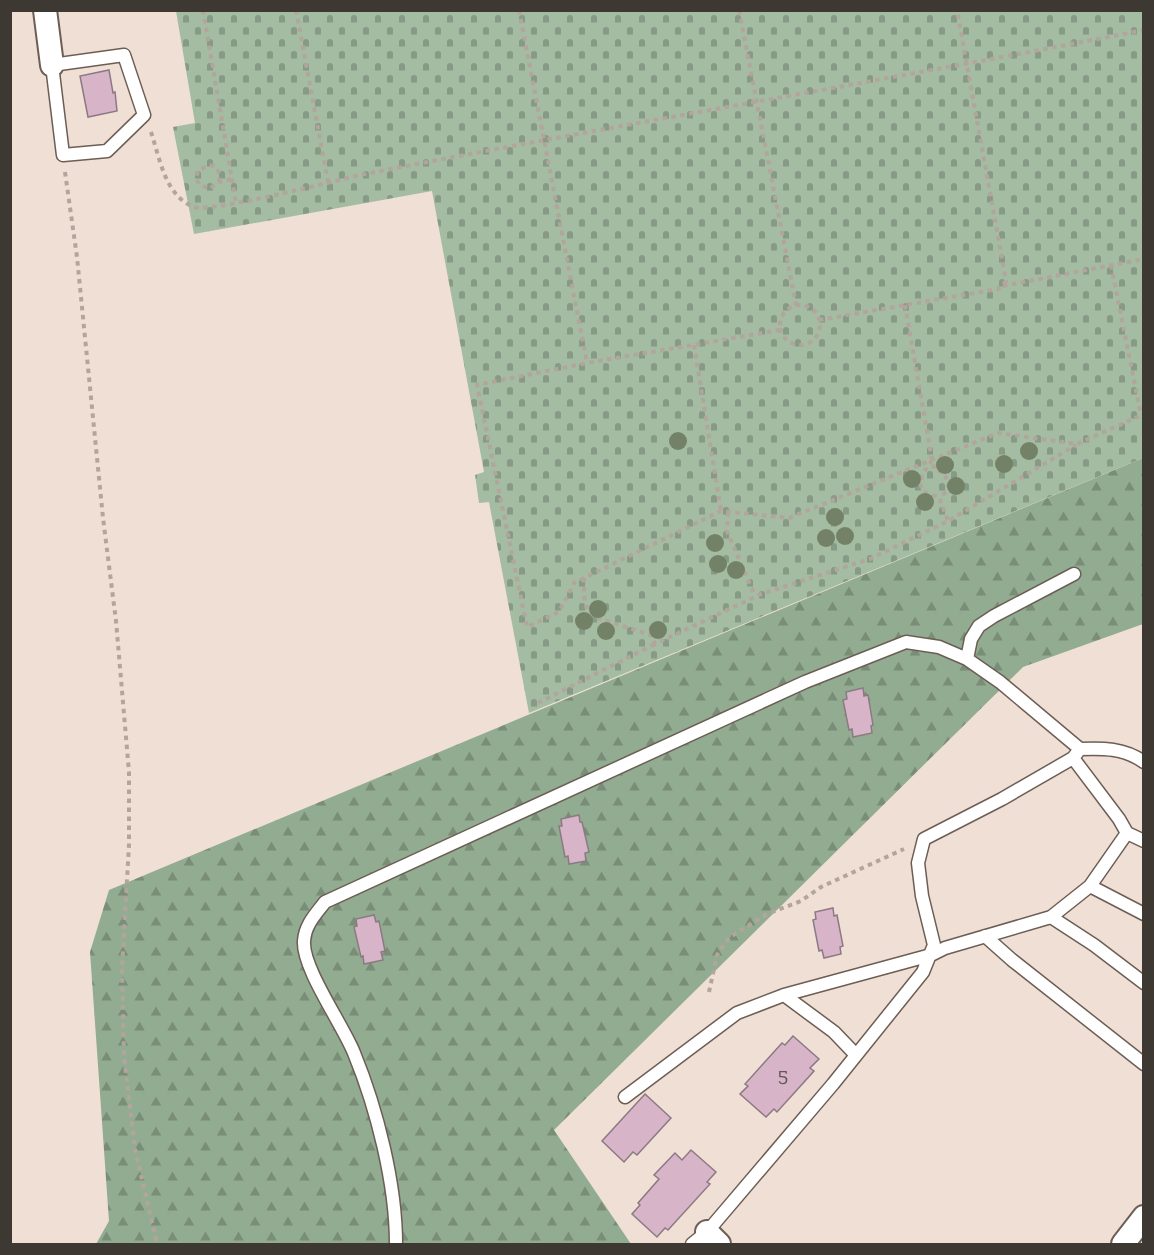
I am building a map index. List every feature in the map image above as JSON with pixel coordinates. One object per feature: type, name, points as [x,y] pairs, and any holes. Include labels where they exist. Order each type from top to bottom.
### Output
[{"type":"street","points":[[45,10],[52,64]]},
{"type":"street","points":[[1123,1245],[1143,1217]]},
{"type":"lane","points":[[124,55],[144,115],[107,151],[63,155],[52,64],[124,55]]},
{"type":"lane","points":[[967,659],[971,639],[979,626],[1074,574]]},
{"type":"lane","points":[[396,1245],[393,1192],[367,1087],[354,1052],[307,963],[304,942],[308,923],[325,902],[805,682],[906,642],[939,647],[967,659],[1000,682],[1077,754],[1126,833],[1143,841]]},
{"type":"lane","points":[[706,1240],[923,972],[934,945],[921,896],[918,864],[924,839],[1077,754],[1114,749],[1143,762]]},
{"type":"lane","points":[[625,1097],[737,1013],[784,995],[931,955],[945,948],[1051,917],[1090,886],[1126,833]]},
{"type":"lane","points":[[1090,886],[1143,914]]},
{"type":"lane","points":[[1051,917],[1094,945],[1143,983]]},
{"type":"lane","points":[[985,936],[1143,1064]]},
{"type":"lane","points":[[784,995],[834,1032],[856,1055]]},
{"type":"path","points":[[203,10],[236,203]]},
{"type":"path","points":[[296,10],[328,182]]},
{"type":"path","points":[[519,10],[586,363]]},
{"type":"path","points":[[739,10],[796,305]]},
{"type":"path","points":[[957,10],[1006,273],[1003,286]]},
{"type":"path","points":[[144,115],[167,180],[177,198],[196,208],[236,203],[328,182],[543,140],[967,65],[1143,30]]},
{"type":"path","points":[[63,155],[77,257],[116,621],[129,772],[129,845],[122,969],[124,1057],[135,1149],[158,1245]]},
{"type":"path","points":[[219,182],[220,174],[214,166],[209,165],[198,171],[196,178],[204,188],[209,189],[219,182],[232,179]]},
{"type":"path","points":[[819,320],[998,289],[1003,286],[1143,259]]},
{"type":"path","points":[[538,703],[755,596],[870,559],[948,521],[1077,444],[1142,415],[1111,265]]},
{"type":"path","points":[[796,305],[806,306],[814,311],[819,320],[820,330],[809,344],[800,346],[791,344],[784,339],[780,330],[780,320],[786,310],[796,305]]},
{"type":"path","points":[[905,305],[932,460],[935,471],[946,476],[949,484],[946,492],[939,497]]},
{"type":"path","points":[[780,330],[477,384],[527,627],[559,612],[574,583],[721,511],[789,518],[998,433],[1077,444]]},
{"type":"path","points":[[694,345],[721,511]]},
{"type":"path","points":[[932,460],[922,475],[920,484],[924,492],[939,497]]},
{"type":"path","points":[[939,497],[948,521]]},
{"type":"path","points":[[728,512],[727,531],[755,596]]},
{"type":"path","points":[[584,578],[587,610],[600,619],[632,631],[651,635],[655,644]]},
{"type":"path","points":[[710,992],[717,955],[730,937],[767,914],[801,900],[821,887],[924,839]]},
{"type":"green space","points":[[176,11],[1143,11],[1143,458],[529,713],[489,502],[479,503],[475,475],[484,472],[432,191],[194,234],[173,127],[195,123]]},
{"type":"green space","points":[[1143,458],[1143,624],[1023,667],[554,1130],[631,1244],[96,1244],[109,1221],[90,952],[109,890]]},
{"type":"building","points":[[109,70],[117,111],[88,117],[80,76]]},
{"type":"building","points":[[863,688],[864,696],[868,695],[873,725],[871,726],[872,733],[853,737],[852,729],[849,730],[843,700],[847,699],[846,692]]},
{"type":"building","points":[[579,815],[589,852],[585,853],[586,861],[569,864],[568,856],[565,857],[559,826],[562,826],[561,819]]},
{"type":"building","points":[[833,908],[834,916],[837,915],[843,946],[840,947],[841,954],[824,958],[822,950],[819,951],[813,920],[816,919],[815,912]]},
{"type":"building","points":[[374,915],[376,922],[379,921],[385,951],[381,952],[383,960],[364,964],[354,927],[357,926],[356,919]]},
{"type":"building","points":[[793,1036],[819,1059],[810,1068],[814,1071],[777,1112],[774,1109],[766,1117],[740,1094],[748,1086],[745,1084],[782,1043],[785,1045]]},
{"type":"building","points":[[645,1094],[671,1118],[637,1155],[633,1152],[624,1162],[602,1141]]},
{"type":"building","points":[[691,1150],[716,1172],[707,1182],[710,1184],[668,1230],[665,1228],[657,1237],[632,1214],[640,1205],[638,1203],[659,1179],[654,1175],[675,1153],[682,1160]]}]
